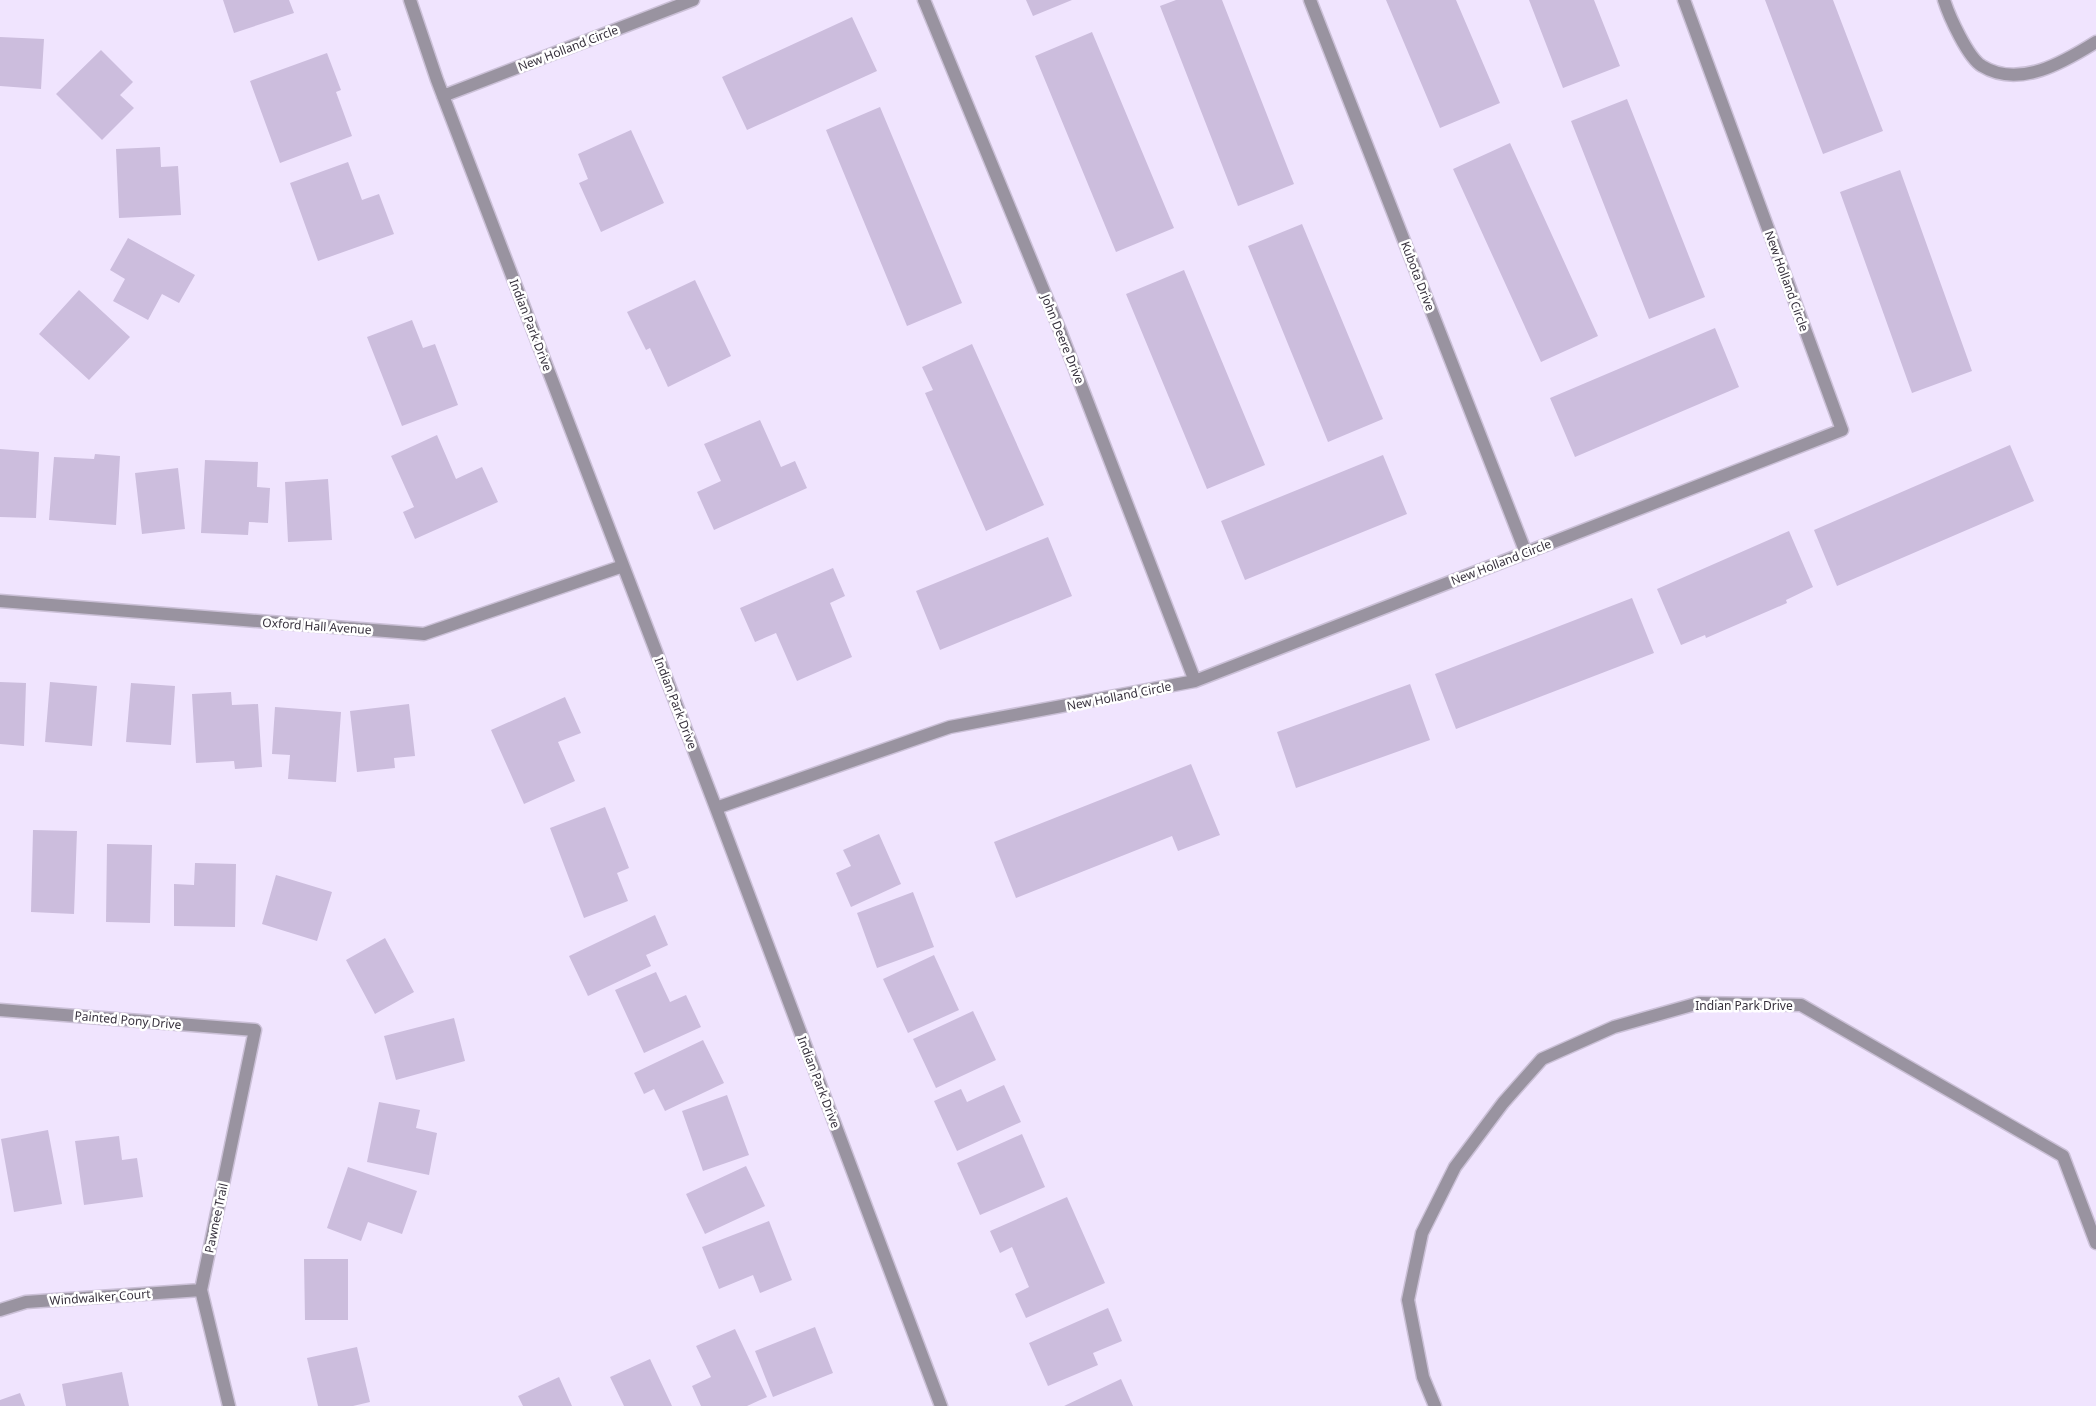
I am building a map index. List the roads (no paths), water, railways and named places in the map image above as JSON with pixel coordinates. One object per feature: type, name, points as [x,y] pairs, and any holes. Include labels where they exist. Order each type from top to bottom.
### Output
[{"type":"street","name":"Indian Park Drive","points":[[410,0],[443,96],[716,808],[941,1406]]},
{"type":"street","name":"New Holland Circle","points":[[443,96],[693,0]]},
{"type":"street","name":"John Deere Drive","points":[[924,0],[1059,328],[1195,682]]},
{"type":"street","name":"Kubota Drive","points":[[1310,0],[1526,553]]},
{"type":"street","name":"New Holland Circle","points":[[716,808],[950,727],[1195,682],[1842,430],[1684,0]]},
{"type":"street","points":[[1944,0],[1953,26],[1980,66],[2008,77],[2062,63],[2096,42]]},
{"type":"street","name":"Oxford Hall Avenue","points":[[0,601],[424,634],[624,566]]},
{"type":"street","name":"Indian Park Drive","points":[[1435,1406],[1423,1377],[1408,1300],[1422,1233],[1455,1168],[1503,1103],[1542,1059],[1614,1027],[1699,1003],[1801,1005],[2063,1156],[2096,1243]]},
{"type":"street","name":"Painted Pony Drive","points":[[0,1010],[255,1030]]},
{"type":"street","name":"Pawnee Trail","points":[[229,1406],[201,1290],[255,1030]]},
{"type":"street","name":"Windwalker Court","points":[[0,1310],[26,1302],[201,1290]]}]
